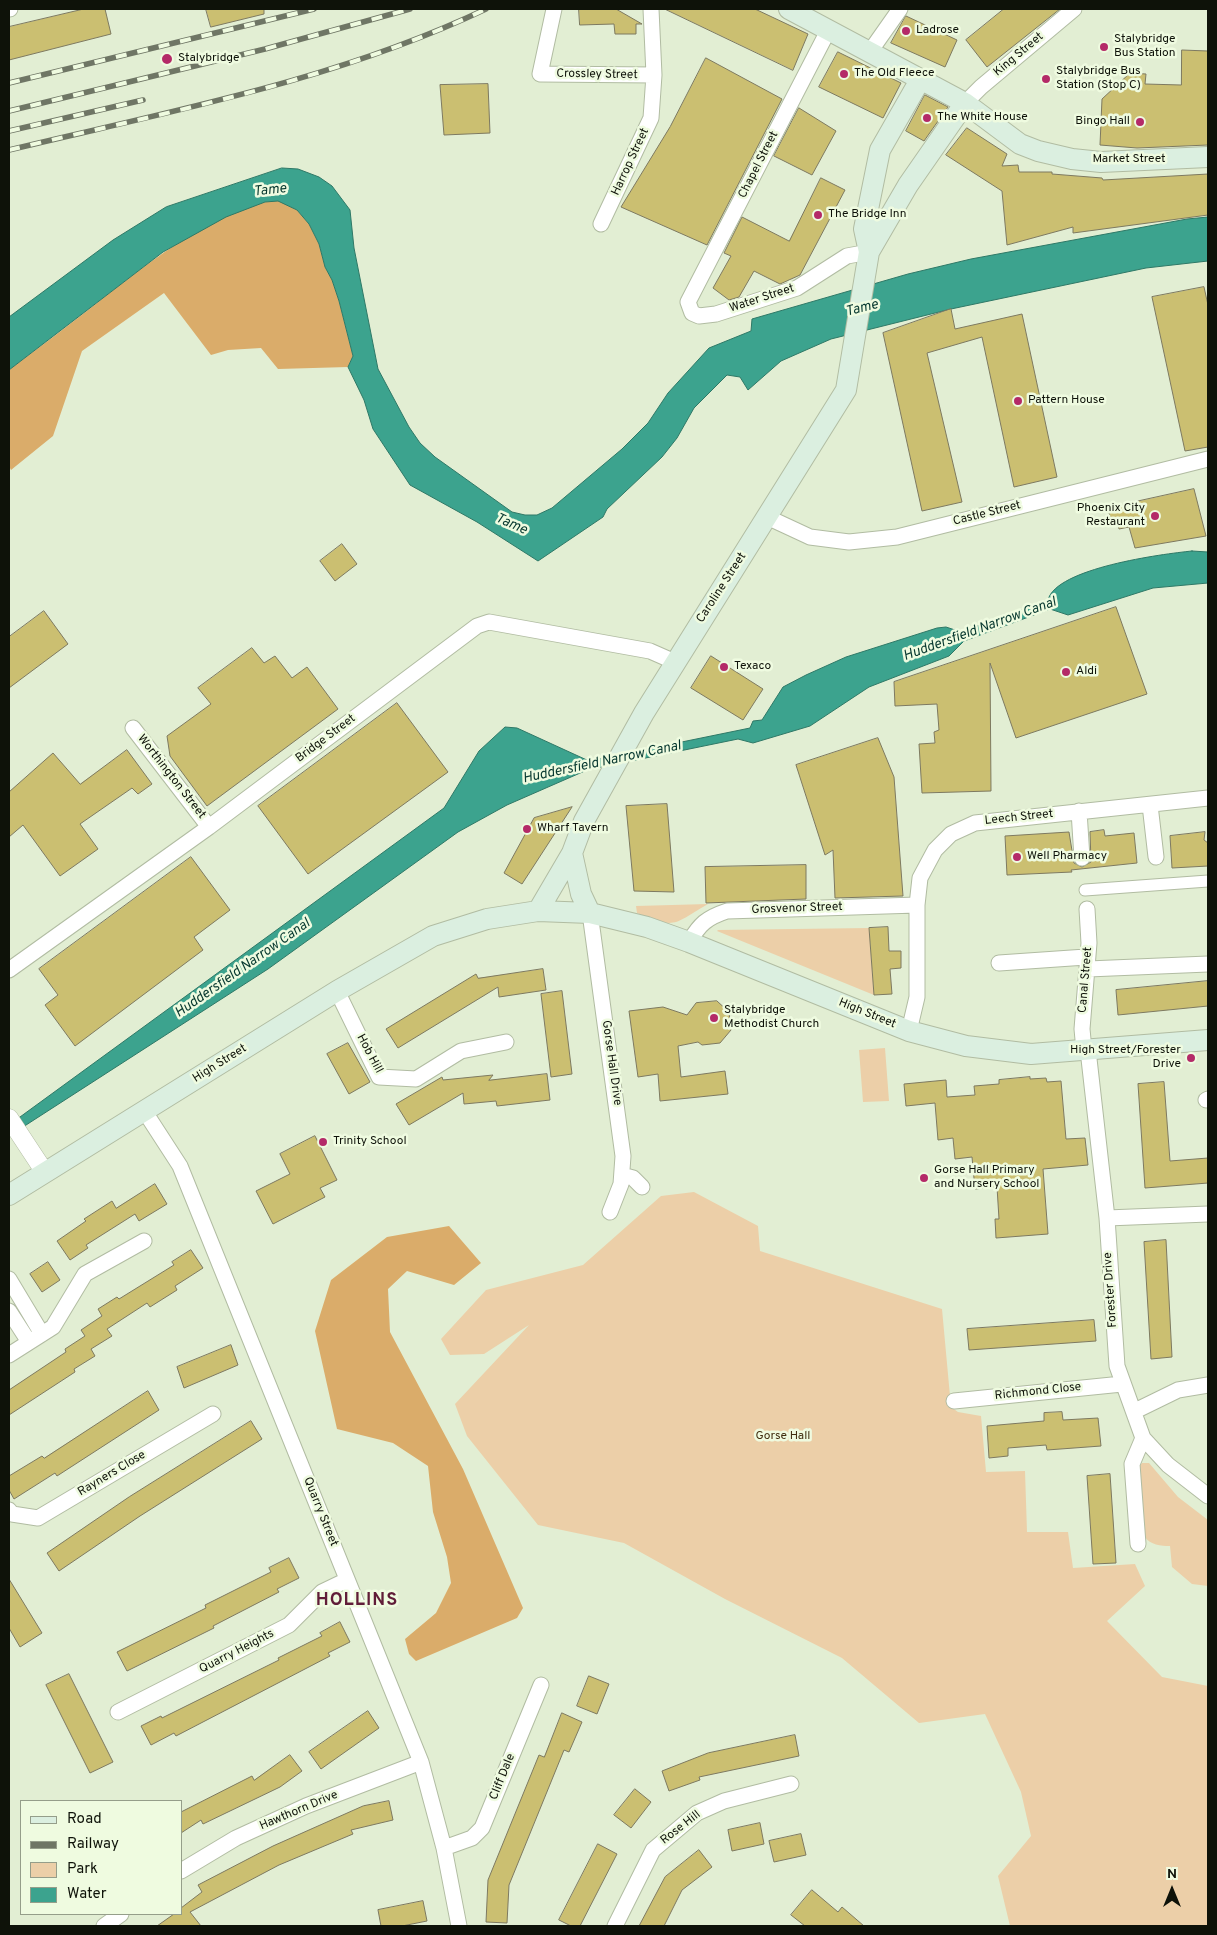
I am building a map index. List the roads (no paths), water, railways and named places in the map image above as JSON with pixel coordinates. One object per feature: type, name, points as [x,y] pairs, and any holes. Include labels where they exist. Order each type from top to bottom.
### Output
[{"type":"main road","name":"Market Street","points":[[789,9],[965,104],[1020,144],[1056,156],[1102,162],[1208,157]]},
{"type":"main road","points":[[869,252],[864,229],[880,150],[920,80]]},
{"type":"main road","points":[[869,252],[908,185],[965,104]]},
{"type":"main road","name":"Caroline Street","points":[[538,911],[572,853],[584,821],[622,751],[675,662],[846,390],[869,252]]},
{"type":"main road","points":[[572,853],[580,894],[590,913]]},
{"type":"main road","name":"High Street","points":[[9,1195],[44,1171],[145,1112],[337,991],[433,936],[487,919],[538,911],[590,913],[647,927],[689,942],[908,1031],[966,1046],[1031,1054],[1208,1040]]},
{"type":"street","name":"Crossley Street","points":[[554,9],[540,74],[654,76]]},
{"type":"street","name":"Harrop Street","points":[[601,224],[652,118],[654,76],[651,9]]},
{"type":"street","points":[[869,53],[900,9]]},
{"type":"street","name":"King Street","points":[[965,104],[981,87],[1074,9]]},
{"type":"street","name":"Chapel Street","points":[[688,302],[829,29]]},
{"type":"street","name":"Water Street","points":[[688,302],[692,313],[699,316],[716,314],[797,288],[847,256],[869,252]]},
{"type":"street","name":"Castle Street","points":[[767,517],[810,537],[849,542],[897,537],[1208,459]]},
{"type":"street","name":"Bridge Street","points":[[9,970],[209,827],[477,626],[489,622],[642,650],[675,662]]},
{"type":"street","name":"Worthington Street","points":[[133,728],[209,827]]},
{"type":"street","name":"Leech Street","points":[[908,1031],[917,996],[917,905],[920,878],[936,850],[951,834],[975,823],[1208,798]]},
{"type":"street","points":[[1150,805],[1156,857]]},
{"type":"street","points":[[1079,811],[1082,858]]},
{"type":"street","points":[[1085,890],[1208,881]]},
{"type":"street","name":"Grosvenor Street","points":[[689,942],[700,924],[726,911],[917,905]]},
{"type":"street","name":"Canal Street","points":[[1086,1050],[1082,1029],[1089,944],[1087,909]]},
{"type":"street","name":"Gorse Hall Drive","points":[[590,913],[624,1156],[621,1184],[610,1212]]},
{"type":"street","points":[[999,963],[1208,964]]},
{"type":"street","name":"Hob Hill","points":[[337,991],[379,1077],[416,1079],[461,1051],[506,1042]]},
{"type":"street","name":"Forester Drive","points":[[1086,1050],[1107,1218],[1117,1366],[1122,1384],[1135,1411],[1143,1438],[1168,1465],[1208,1496]]},
{"type":"street","name":"Quarry Street","points":[[145,1112],[180,1166],[421,1762],[444,1848],[458,1926]]},
{"type":"street","points":[[9,1118],[26,1141],[44,1171]]},
{"type":"street","points":[[622,1175],[633,1178],[642,1187]]},
{"type":"street","points":[[1107,1218],[1208,1214]]},
{"type":"street","points":[[9,1355],[53,1327],[84,1274],[144,1241]]},
{"type":"street","points":[[9,1279],[42,1334]]},
{"type":"street","points":[[9,1311],[28,1342]]},
{"type":"street","name":"Richmond Close","points":[[954,1401],[1122,1384]]},
{"type":"street","points":[[1135,1411],[1178,1390],[1208,1385]]},
{"type":"street","name":"Rayners Close","points":[[9,1510],[12,1514],[38,1518],[213,1414]]},
{"type":"street","points":[[1138,1544],[1132,1464],[1143,1438]]},
{"type":"street","name":"Quarry Heights","points":[[118,1712],[290,1625],[322,1592],[348,1580]]},
{"type":"street","name":"Cliff Dale","points":[[444,1848],[472,1838],[482,1828],[541,1685]]},
{"type":"street","name":"Hawthorn Drive","points":[[182,1870],[236,1838],[288,1814],[421,1762]]},
{"type":"street","name":"Rose Hill","points":[[614,1926],[653,1850],[697,1813],[724,1801],[791,1784]]},
{"type":"street","points":[[104,1926],[120,1915]]},
{"type":"water","name":"Tame","points":[[282,168],[298,169],[319,177],[332,186],[350,210],[354,248],[378,369],[409,427],[420,443],[435,457],[512,512],[525,515],[537,515],[552,508],[622,449],[648,423],[668,393],[709,348],[751,331],[752,319],[908,274],[971,259],[1187,219],[1208,217],[1208,261],[1146,268],[951,309],[831,339],[781,361],[748,390],[740,377],[727,375],[694,408],[677,438],[662,457],[607,509],[603,517],[538,561],[477,522],[410,485],[373,429],[364,400],[348,367],[353,356],[339,301],[332,280],[325,267],[319,244],[309,224],[297,210],[278,201],[265,202],[226,217],[163,252],[9,370],[9,317],[113,240],[166,207]]},
{"type":"water","name":"Huddersfield Narrow Canal","points":[[1192,551],[1208,552],[1208,583],[1153,588],[1068,615],[1050,609],[964,641],[949,656],[869,687],[810,726],[753,743],[738,739],[587,770],[507,805],[458,832],[268,969],[9,1136],[9,1125],[444,808],[479,751],[505,727],[517,728],[589,761],[750,728],[753,721],[762,720],[783,687],[846,657],[937,628],[946,627],[961,632],[1048,600],[1055,589],[1070,579],[1089,571],[1135,559]]},
{"type":"railway","points":[[9,83],[314,9]]},
{"type":"railway","points":[[9,111],[265,49],[410,9]]},
{"type":"railway","points":[[9,150],[191,107],[311,75],[429,34],[486,9]]},
{"type":"railway","points":[[9,131],[143,100]]},
{"type":"place","name":"Ladrose","points":[[906,31]]},
{"type":"place","name":"Stalybridge Bus Station","points":[[1104,47]]},
{"type":"place","name":"Stalybridge","points":[[167,59]]},
{"type":"place","name":"The Old Fleece","points":[[844,74]]},
{"type":"place","name":"Stalybridge Bus Station (Stop C)","points":[[1046,79]]},
{"type":"place","name":"The White House","points":[[927,118]]},
{"type":"place","name":"Bingo Hall","points":[[1140,122]]},
{"type":"place","name":"The Bridge Inn","points":[[818,215]]},
{"type":"place","name":"Pattern House","points":[[1018,401]]},
{"type":"place","name":"Phoenix City Restaurant","points":[[1155,516]]},
{"type":"place","name":"Texaco","points":[[724,667]]},
{"type":"place","name":"Aldi","points":[[1066,672]]},
{"type":"place","name":"Wharf Tavern","points":[[527,829]]},
{"type":"place","name":"Well Pharmacy","points":[[1017,857]]},
{"type":"place","name":"Stalybridge Methodist Church","points":[[714,1018]]},
{"type":"place","name":"High Street/Forester Drive","points":[[1191,1058]]},
{"type":"place","name":"Trinity School","points":[[323,1142]]},
{"type":"place","name":"Gorse Hall Primary and Nursery School","points":[[924,1178]]},
{"type":"district","name":"HOLLINS","points":[[357,1601]]},
{"type":"park label","name":"Gorse Hall","points":[[783,1437]]}]
